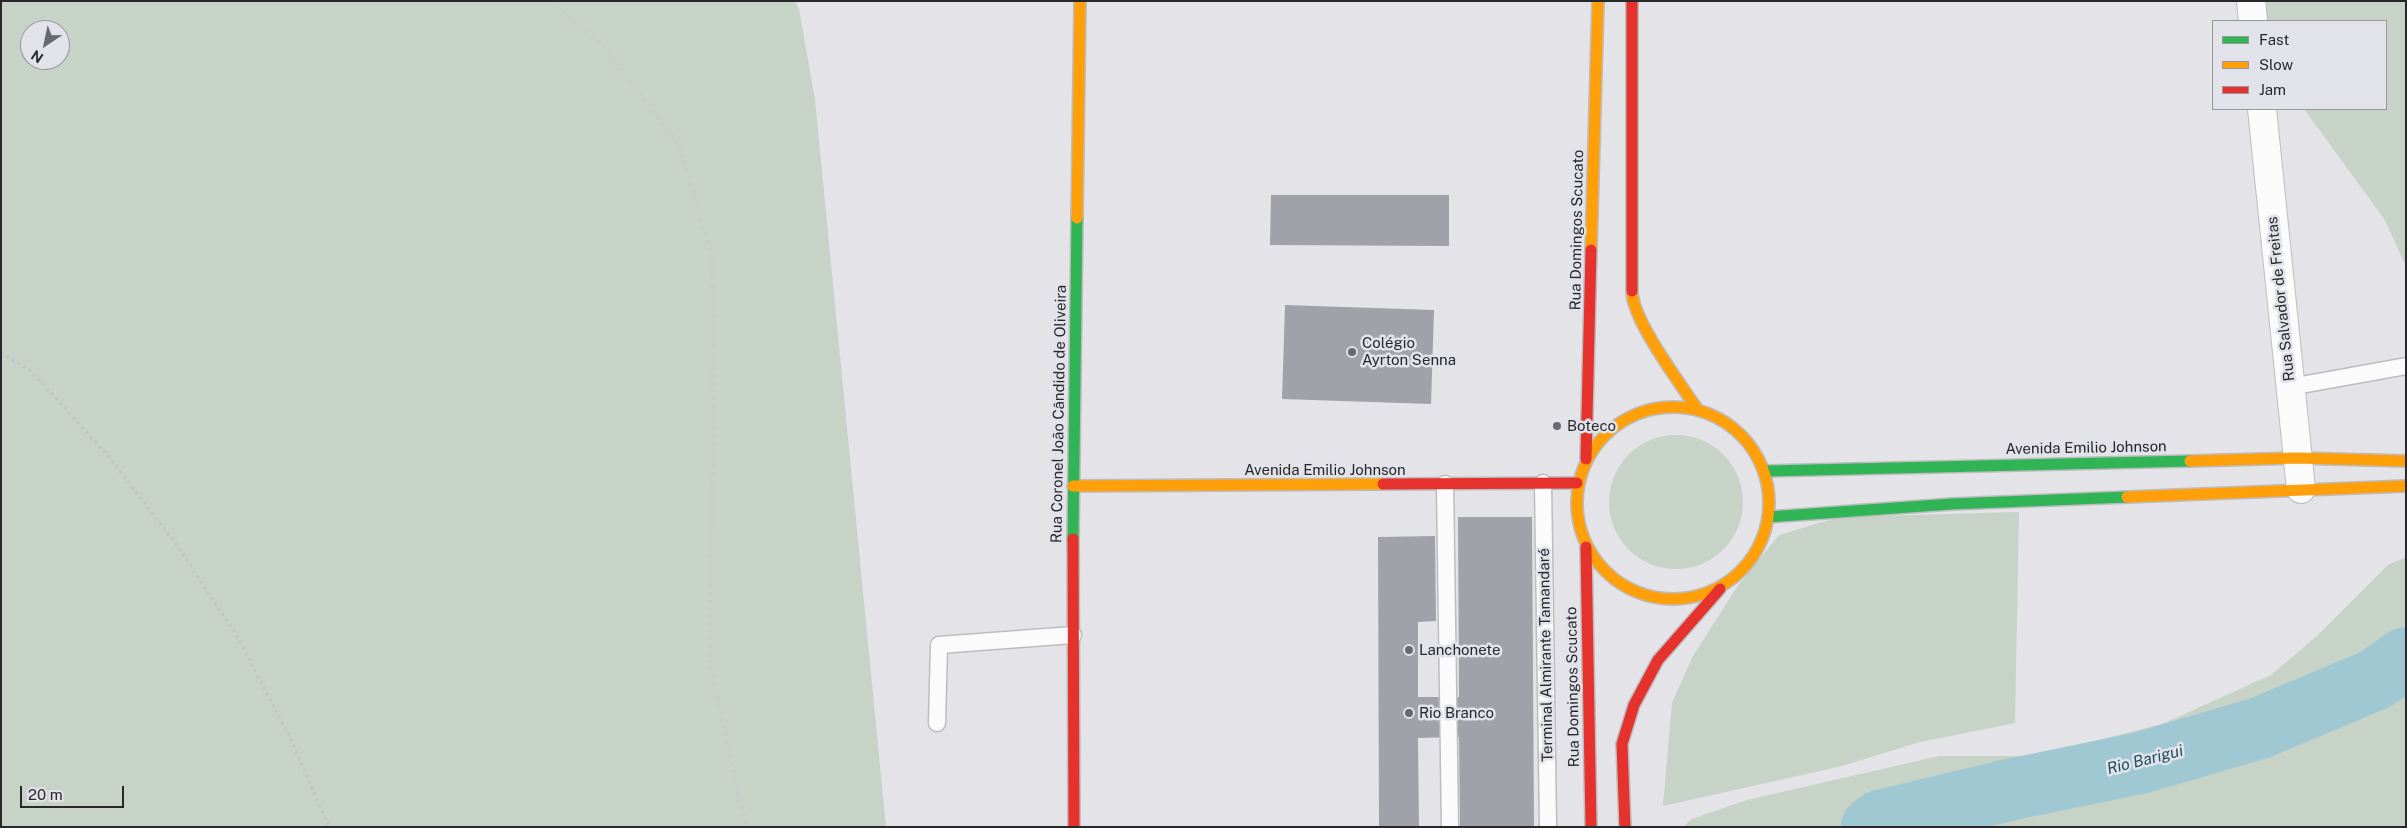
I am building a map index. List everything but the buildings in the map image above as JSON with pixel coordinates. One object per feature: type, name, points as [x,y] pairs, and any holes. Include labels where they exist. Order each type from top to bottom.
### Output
[{"type":"main road","name":"Rua Coronel João Cândido de Oliveira","points":[[1074,827],[1072,486],[1080,1]]},
{"type":"main road","name":"Rua Domingos Scucato","points":[[1586,459],[1598,1]]},
{"type":"main road","points":[[1632,1],[1632,301],[1652,340],[1696,410]]},
{"type":"main road","points":[[1625,827],[1622,744],[1634,705],[1658,660],[1722,586],[1744,568],[1760,544],[1768,517],[1767,471],[1756,448],[1738,431],[1719,417],[1696,410],[1664,407],[1632,415],[1605,433],[1586,459],[1577,483],[1576,516],[1586,547],[1604,572],[1630,590],[1646,595],[1661,599],[1692,598],[1722,586]]},
{"type":"main road","name":"Avenida Emilio Johnson","points":[[1767,471],[2298,458],[2406,460]]},
{"type":"main road","name":"Avenida Emilio Johnson","points":[[1072,486],[1577,483]]},
{"type":"main road","points":[[1768,517],[1952,504],[2406,486]]},
{"type":"main road","name":"Rua Domingos Scucato","points":[[1586,547],[1591,827]]},
{"type":"street","points":[[2251,1],[2253,20]]},
{"type":"street","name":"Rua Salvador de Freitas","points":[[2262,110],[2300,489]]},
{"type":"lane","points":[[2290,386],[2406,366]]},
{"type":"lane","name":"Terminal Almirante Tamandaré","points":[[1544,483],[1548,827]]},
{"type":"lane","points":[[1445,484],[1450,827]]},
{"type":"lane","points":[[937,723],[939,645],[1073,635]]},
{"type":"path","points":[[1,353],[31,371],[103,450],[181,552],[234,631],[290,737],[329,827]]},
{"type":"green space","points":[[1,1],[795,1],[799,9],[815,100],[886,827],[1,827]]},
{"type":"green space","points":[[2260,1],[2406,1],[2406,267],[2385,220],[2305,110],[2387,110],[2387,20],[2264,20]]},
{"type":"green space","points":[[1676,435],[1702,440],[1723,455],[1738,476],[1743,502],[1738,528],[1723,549],[1702,564],[1676,569],[1650,564],[1629,549],[1614,528],[1609,502],[1614,476],[1629,455],[1650,440]]},
{"type":"green space","points":[[2019,512],[2015,723],[1920,742],[1842,766],[1663,806],[1672,703],[1693,656],[1737,587],[1779,535],[1839,517]]},
{"type":"green space","points":[[2406,557],[2406,827],[1683,827],[1692,819],[1747,800],[1939,756],[2036,756],[2162,724],[2271,675],[2317,636],[2388,565]]},
{"type":"waterway","name":"Rio Barigui","points":[[1872,827],[1880,821],[2009,790],[2140,763],[2260,728],[2376,679],[2406,658]]},
{"type":"railway","points":[[552,1],[607,50],[679,145],[712,257],[713,437],[710,664],[746,827]]},
{"type":"traffic: fast","points":[[1073,539],[1077,218]]},
{"type":"traffic: fast","points":[[1767,471],[2190,461]]},
{"type":"traffic: fast","points":[[1768,517],[1952,504],[2127,497]]},
{"type":"traffic: slow","points":[[1077,218],[1080,1]]},
{"type":"traffic: slow","points":[[1591,250],[1598,1]]},
{"type":"traffic: slow","points":[[1632,291],[1634,303],[1648,334],[1697,409]]},
{"type":"traffic: slow","points":[[1682,407],[1710,414],[1727,423],[1741,435],[1753,449],[1762,466],[1768,484],[1769,503],[1768,522],[1762,540],[1753,557],[1741,571],[1727,583],[1710,592],[1692,598],[1664,599],[1636,592],[1619,583],[1593,557],[1584,540],[1578,522],[1577,494],[1584,466],[1593,449],[1619,423],[1636,414],[1654,408],[1682,407]]},
{"type":"traffic: slow","points":[[2190,461],[2298,458],[2406,461]]},
{"type":"traffic: slow","points":[[1073,486],[1383,484]]},
{"type":"traffic: slow","points":[[2127,497],[2406,486]]},
{"type":"traffic: jam","points":[[1632,1],[1632,291]]},
{"type":"traffic: jam","points":[[1586,459],[1591,250]]},
{"type":"traffic: jam","points":[[1383,484],[1577,483]]},
{"type":"traffic: jam","points":[[1073,539],[1074,827]]},
{"type":"traffic: jam","points":[[1586,547],[1591,827]]},
{"type":"traffic: jam","points":[[1625,827],[1622,744],[1634,705],[1658,660],[1720,589]]},
{"type":"place","name":"Colégio Ayrton Senna","points":[[1352,352]]},
{"type":"place","name":"Boteco","points":[[1557,426]]},
{"type":"place","name":"Lanchonete","points":[[1409,650]]},
{"type":"place","name":"Rio Branco","points":[[1409,713]]}]
